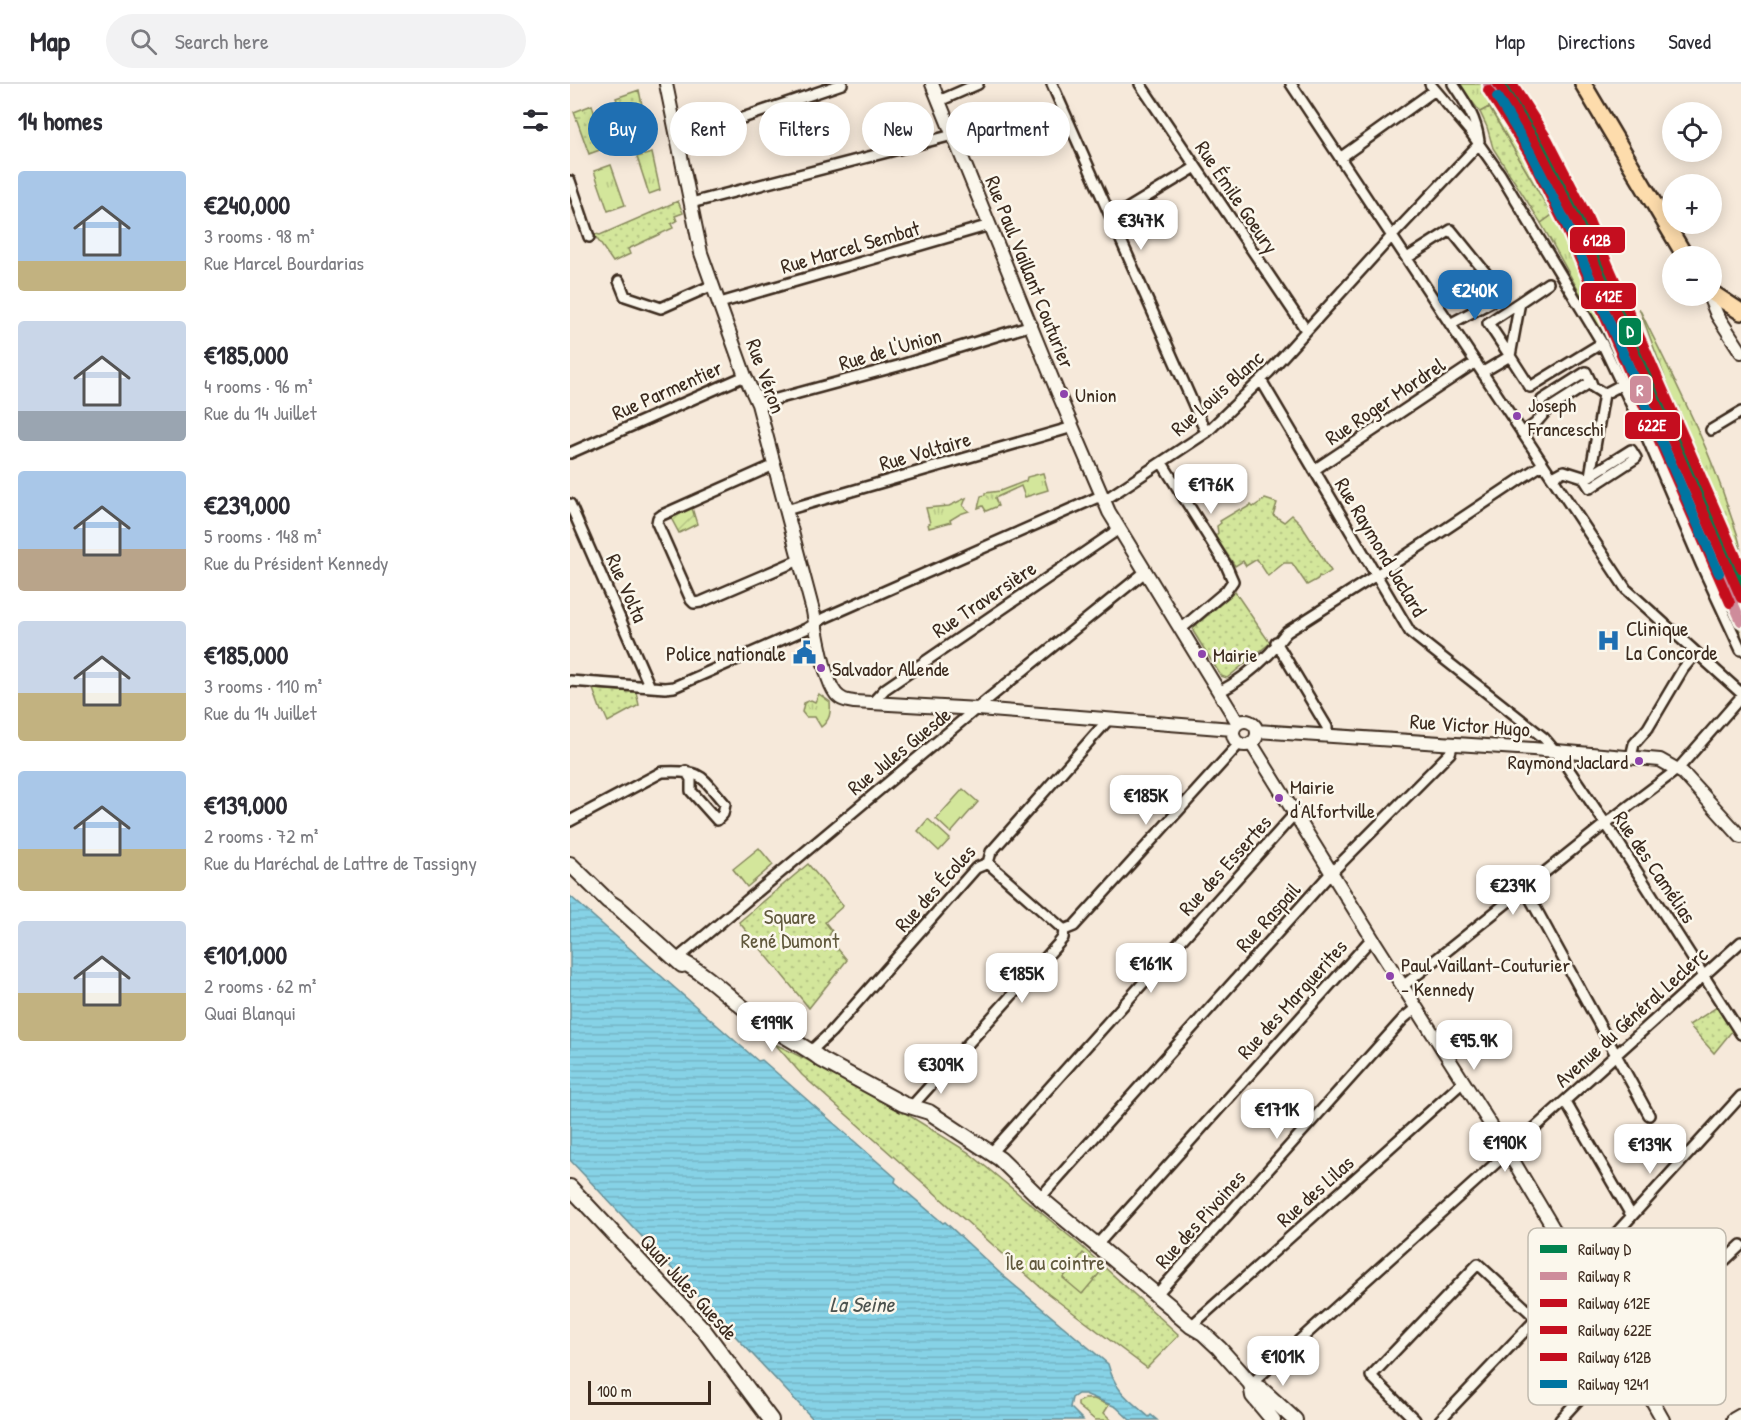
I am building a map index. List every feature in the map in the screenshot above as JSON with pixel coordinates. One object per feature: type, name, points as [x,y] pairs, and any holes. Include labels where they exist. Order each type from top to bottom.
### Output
[{"type":"main road","points":[[1582,84],[1679,246]]},
{"type":"main road","points":[[1722,290],[1740,304]]},
{"type":"main road","points":[[1722,298],[1740,304]]},
{"type":"main road","points":[[570,855],[620,909],[677,959],[695,967],[767,1025],[822,1060],[911,1107],[929,1112],[990,1154],[995,1164],[1157,1294],[1227,1365],[1234,1367],[1295,1420]]},
{"type":"main road","points":[[570,864],[608,901],[620,909]]},
{"type":"main road","name":"Quai Jules Guesde","points":[[570,1187],[703,1329],[771,1420]]},
{"type":"main road","points":[[1100,1250],[1108,1260],[1163,1308],[1177,1314]]},
{"type":"main road","points":[[1251,1384],[1252,1396],[1273,1420]]},
{"type":"main road","points":[[1734,1420],[1741,1416]]},
{"type":"street","name":"Rue Véron","points":[[666,84],[670,103]]},
{"type":"street","points":[[747,116],[842,84]]},
{"type":"street","name":"Rue Paul Vaillant Couturier","points":[[932,84],[946,118]]},
{"type":"street","points":[[939,100],[978,84]]},
{"type":"street","points":[[1052,84],[1207,432]]},
{"type":"street","name":"Rue Émile Goeury","points":[[1140,84],[1306,330]]},
{"type":"street","points":[[1291,84],[1626,589],[1741,695],[1678,769],[1605,824],[1403,986]]},
{"type":"street","points":[[1453,84],[1473,114],[1478,128],[1479,144]]},
{"type":"street","points":[[1340,158],[1433,87],[1479,144],[1547,249],[1602,343],[1623,384],[1741,650]]},
{"type":"street","points":[[691,203],[946,137]]},
{"type":"street","name":"Rue Louis Blanc","points":[[570,681],[674,687],[988,545],[1096,498],[1109,497],[1207,432],[1261,380],[1479,144]]},
{"type":"street","name":"Rue Véron","points":[[681,156],[701,252],[745,376],[758,404],[832,688],[847,701],[872,703]]},
{"type":"street","name":"Rue Paul Vaillant Couturier","points":[[962,156],[1103,497],[1119,529],[1219,692],[1236,726]]},
{"type":"street","points":[[1112,218],[1196,167]]},
{"type":"street","points":[[570,182],[589,237]]},
{"type":"street","name":"Rue Marcel Sembat","points":[[720,303],[990,225]]},
{"type":"street","points":[[1407,258],[1451,230],[1493,282],[1491,302],[1450,324]]},
{"type":"street","points":[[619,282],[625,296],[661,308],[712,285]]},
{"type":"street","points":[[1548,283],[1488,323],[1530,387],[1602,343]]},
{"type":"street","points":[[1483,372],[1510,356],[1520,302]]},
{"type":"street","points":[[1715,306],[1741,352]]},
{"type":"street","name":"Rue de l'Union","points":[[758,404],[898,366],[1032,325]]},
{"type":"street","name":"Rue Roger Mordrel","points":[[1314,470],[1476,362]]},
{"type":"street","points":[[1542,400],[1586,372],[1593,387],[1604,394]]},
{"type":"street","name":"Rue Parmentier","points":[[570,453],[745,376]]},
{"type":"street","name":"Rue Raymond Jaclard","points":[[1261,380],[1410,632],[1544,738],[1555,751]]},
{"type":"street","points":[[1522,434],[1547,410],[1591,382]]},
{"type":"street","points":[[1604,394],[1623,384]]},
{"type":"street","points":[[1604,394],[1587,478],[1590,488],[1636,458],[1631,450],[1648,440]]},
{"type":"street","points":[[1711,430],[1741,412]]},
{"type":"street","name":"Rue Voltaire","points":[[786,510],[1073,427]]},
{"type":"street","points":[[1162,463],[1226,564],[1233,581],[1226,591],[1181,629]]},
{"type":"street","points":[[1219,692],[1228,688],[1270,652],[1276,642],[1287,632],[1543,464]]},
{"type":"street","points":[[774,465],[662,515],[657,518],[657,523],[694,603],[709,599],[799,560]]},
{"type":"street","points":[[1552,477],[1564,471],[1587,478]]},
{"type":"street","name":"Rue Volta","points":[[570,504],[650,687]]},
{"type":"street","name":"Rue Traversière","points":[[872,703],[885,689],[1119,529]]},
{"type":"street","name":"Rue Jules Guesde","points":[[677,959],[1145,572]]},
{"type":"street","points":[[1276,642],[1327,727],[1327,734]]},
{"type":"street","points":[[1630,757],[1634,744],[1648,728],[1683,669],[1696,653]]},
{"type":"street","points":[[872,703],[1108,720],[1236,726],[1245,721],[1251,723],[1257,731],[1256,736],[1245,743],[1074,926],[1064,930]]},
{"type":"street","name":"Rue des Écoles","points":[[811,1051],[831,1032],[976,868],[988,863],[991,852],[1108,720]]},
{"type":"street","points":[[1236,726],[1234,738],[1245,743],[1295,815],[1508,1152],[1553,1228]]},
{"type":"street","name":"Rue Victor Hugo","points":[[1257,731],[1327,734],[1630,757],[1660,760],[1678,769]]},
{"type":"street","name":"Rue Raspail","points":[[1036,1195],[1331,873],[1450,753],[1452,744]]},
{"type":"street","name":"Rue des Camélias","points":[[1555,751],[1741,1034]]},
{"type":"street","points":[[1678,769],[1741,837]]},
{"type":"street","points":[[1678,769],[1681,782],[1741,845]]},
{"type":"street","points":[[570,821],[662,772],[686,771],[702,777],[725,804],[723,814],[717,820],[691,790],[691,779],[686,771]]},
{"type":"street","name":"Rue des Essertes","points":[[990,1154],[1295,815]]},
{"type":"street","points":[[988,863],[1064,930]]},
{"type":"street","points":[[1525,889],[1649,1115]]},
{"type":"street","points":[[911,1107],[1058,944],[1063,938],[1064,930]]},
{"type":"street","name":"Rue des Marguerites","points":[[1100,1250],[1372,938]]},
{"type":"street","name":"Avenue du Général Leclerc","points":[[1251,1384],[1741,942]]},
{"type":"street","name":"Rue des Pivoines","points":[[1157,1294],[1404,1018],[1416,1008]]},
{"type":"street","name":"Rue des Lilas","points":[[1191,1326],[1464,1082]]},
{"type":"street","points":[[1620,1228],[1741,1096]]},
{"type":"street","points":[[1565,1101],[1631,1215]]},
{"type":"street","points":[[1726,1259],[1741,1245]]},
{"type":"street","points":[[1415,1420],[1371,1376],[1478,1264],[1528,1311]]},
{"type":"street","points":[[1440,1420],[1528,1326]]},
{"type":"street","points":[[1560,1420],[1574,1405]]},
{"type":"street","points":[[1654,1405],[1663,1420]]},
{"type":"green space","points":[[1459,84],[1484,84],[1537,172],[1578,255],[1741,633],[1741,638],[1626,376],[1541,223],[1552,215],[1489,107],[1480,112]]},
{"type":"green space","points":[[639,90],[641,102],[617,102],[616,98]]},
{"type":"green space","points":[[588,107],[588,151],[574,112]]},
{"type":"green space","points":[[1489,107],[1552,215],[1541,223],[1493,148],[1480,112]]},
{"type":"green space","points":[[653,156],[660,190],[649,194],[637,157]]},
{"type":"green space","points":[[611,165],[625,205],[608,211],[594,171]]},
{"type":"green space","points":[[678,201],[683,213],[675,216],[677,221],[671,224],[673,228],[628,249],[630,254],[613,262],[595,236],[596,234],[600,235]]},
{"type":"green space","points":[[1639,308],[1710,458],[1740,543],[1741,554],[1666,380]]},
{"type":"green space","points":[[1043,473],[1048,490],[1025,497],[1021,486],[995,498],[998,506],[986,511],[983,506],[978,508],[981,496],[985,493],[1000,491],[1026,481],[1027,477]]},
{"type":"green space","points":[[966,498],[963,506],[969,511],[950,520],[951,522],[929,528],[926,508],[949,506]]},
{"type":"green space","points":[[1265,499],[1277,503],[1273,515],[1284,522],[1292,515],[1300,523],[1331,571],[1307,585],[1292,563],[1284,563],[1268,576],[1257,559],[1246,566],[1243,561],[1235,566],[1215,536],[1218,533],[1217,526],[1221,523],[1220,521],[1240,509],[1241,511],[1251,505],[1253,507]]},
{"type":"green space","points":[[692,508],[697,524],[679,533],[671,518]]},
{"type":"green space","points":[[1235,592],[1270,643],[1227,678],[1221,676],[1193,631],[1194,627]]},
{"type":"green space","points":[[593,689],[636,692],[639,705],[608,722],[601,711]]},
{"type":"green space","points":[[819,694],[830,702],[828,719],[821,727],[815,717],[806,717],[802,712],[804,703],[811,700],[815,702]]},
{"type":"green space","points":[[963,789],[978,802],[951,833],[936,819]]},
{"type":"green space","points":[[928,819],[950,839],[939,851],[918,831]]},
{"type":"green space","points":[[759,848],[773,865],[747,887],[733,869]]},
{"type":"green space","name":"Square René Dumont","points":[[808,864],[843,906],[825,922],[832,931],[828,937],[847,960],[809,1008],[739,922]]},
{"type":"green space","points":[[1717,1007],[1732,1031],[1714,1053],[1689,1025]]},
{"type":"green space","name":"Île au cointre","points":[[775,1044],[868,1090],[968,1152],[1080,1245],[1179,1335],[1147,1368],[1047,1293],[802,1075]]},
{"type":"green space","points":[[1083,1253],[1103,1269],[1082,1294],[1063,1278]]},
{"type":"green space","points":[[1094,1399],[1109,1405],[1104,1413],[1111,1420],[1095,1420],[1078,1406],[1078,1402]]},
{"type":"water","name":"La Seine","points":[[570,896],[758,1061],[762,1060],[896,1178],[895,1182],[943,1223],[945,1222],[1001,1274],[1108,1364],[1114,1381],[1123,1394],[1149,1417],[1151,1415],[1157,1420],[1130,1420],[1116,1407],[1085,1394],[1078,1394],[1072,1398],[1070,1407],[1083,1420],[814,1420],[570,1160]]},
{"type":"tunnel","points":[[1153,105],[1161,100]]},
{"type":"rail line","name":"R","points":[[1488,84],[1529,150],[1568,224],[1741,621]]},
{"type":"rail line","name":"612E","points":[[1498,84],[1537,145],[1575,219],[1741,598]]},
{"type":"rail line","name":"D","points":[[1506,84],[1554,163],[1580,217],[1741,586]]},
{"type":"rail line","name":"612B","points":[[1512,84],[1548,140],[1586,214],[1741,568]]},
{"type":"rail line","name":"622E","points":[[1488,90],[1527,151],[1564,224],[1730,603]]},
{"type":"rail line","name":"9241","points":[[1497,97],[1529,150],[1566,223],[1719,573]]},
{"type":"place","name":"Union","points":[[1064,394]]},
{"type":"place","name":"Joseph Franceschi","points":[[1517,416]]},
{"type":"place","name":"Clinique La Concorde","points":[[1608,640]]},
{"type":"place","name":"Police nationale","points":[[804,653]]},
{"type":"place","name":"Mairie","points":[[1202,654]]},
{"type":"place","name":"Salvador Allende","points":[[821,668]]},
{"type":"place","name":"Raymond Jaclard","points":[[1639,761]]},
{"type":"place","name":"Mairie d'Alfortville","points":[[1279,798]]},
{"type":"place","name":"Paul Vaillant-Couturier - Kennedy","points":[[1390,976]]}]
